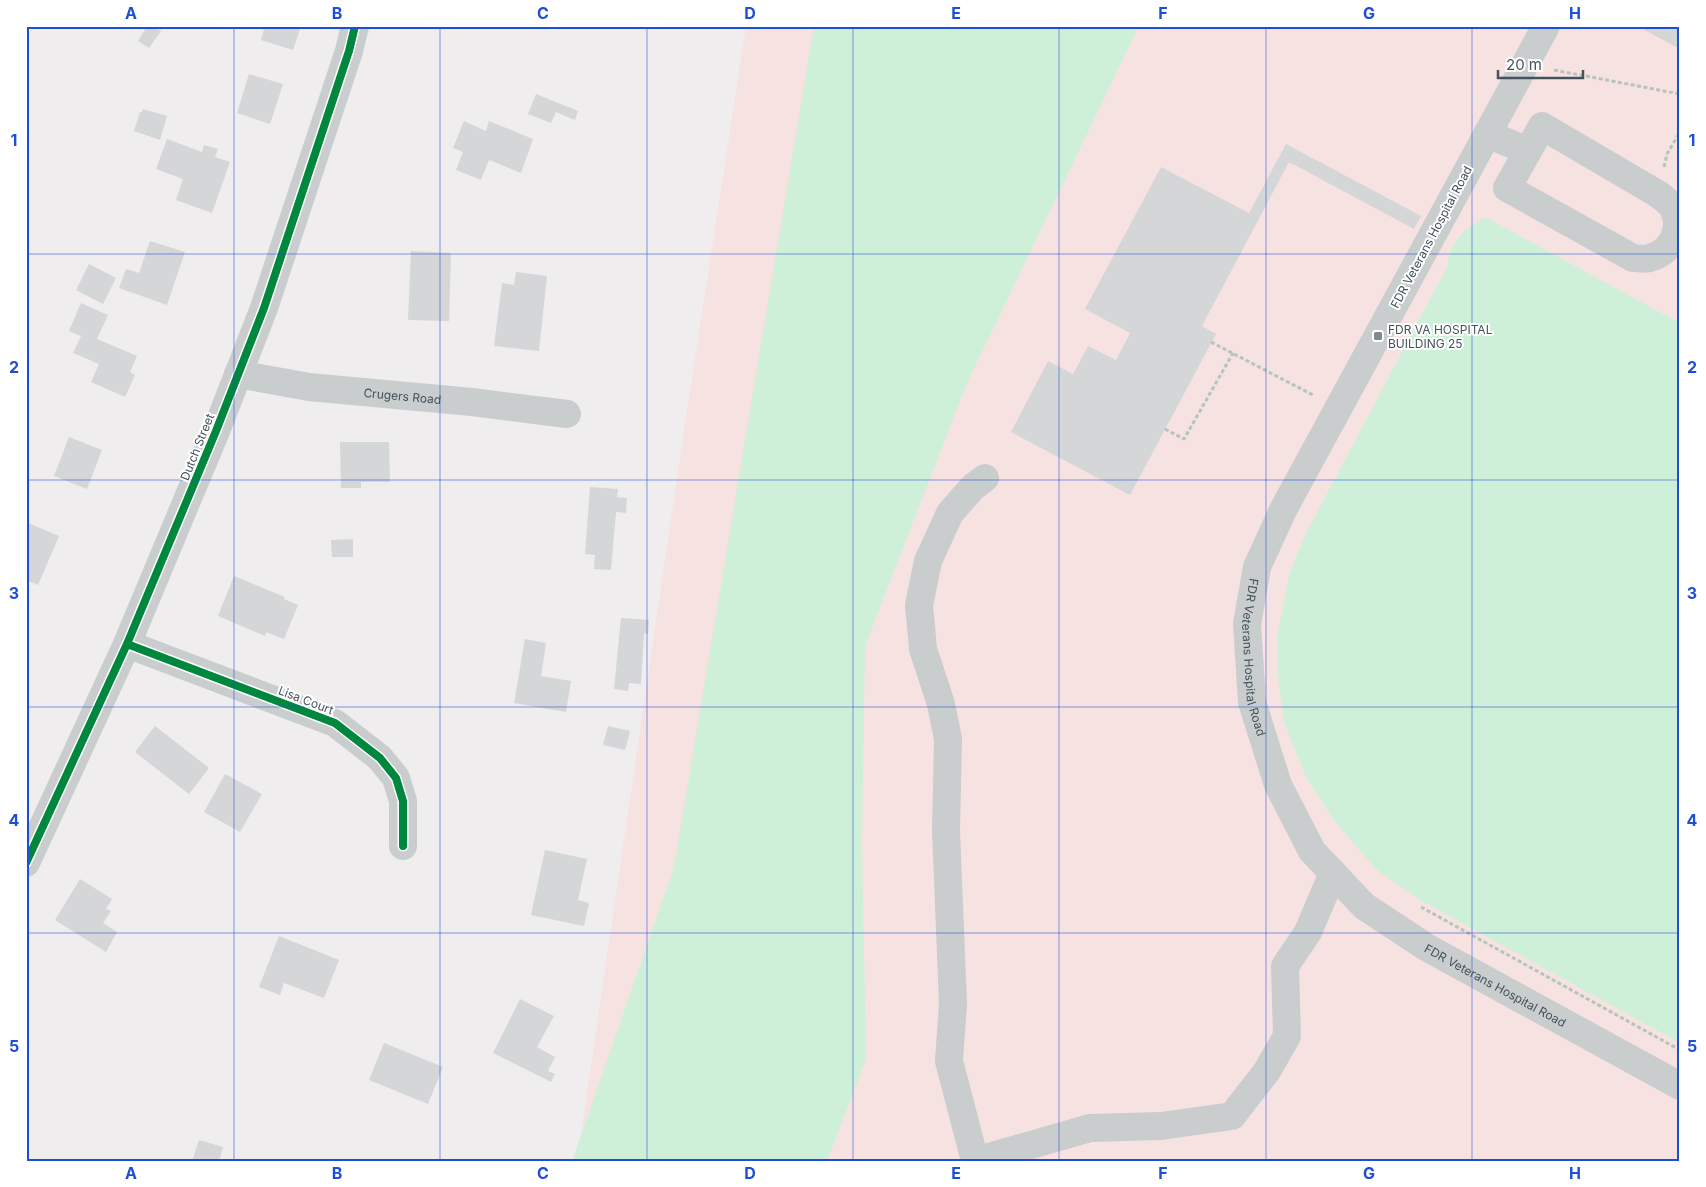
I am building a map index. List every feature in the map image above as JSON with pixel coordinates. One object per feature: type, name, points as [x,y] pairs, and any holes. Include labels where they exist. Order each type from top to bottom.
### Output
[{"type":"street","name":"Dutch Street","points":[[26,863],[126,644],[216,431],[264,308],[349,51],[355,26]]},
{"type":"street","name":"FDR Veterans Hospital Road","points":[[1546,26],[1283,510],[1258,567],[1247,624],[1252,702],[1278,785],[1312,852],[1364,906],[1426,947],[1680,1086]]},
{"type":"street","points":[[1542,126],[1658,194],[1669,203],[1675,215],[1677,226],[1674,240],[1664,252],[1648,259],[1633,258],[1507,188],[1528,151],[1542,126]]},
{"type":"street","points":[[1487,134],[1528,151]]},
{"type":"street","name":"Crugers Road","points":[[238,374],[309,387],[472,402],[567,414]]},
{"type":"street","points":[[985,478],[973,487],[950,513],[928,561],[919,605],[923,649],[941,704],[948,740],[946,831],[953,1003],[949,1060],[975,1161],[1090,1128],[1161,1126],[1232,1116],[1267,1071],[1287,1036],[1285,966],[1308,932],[1333,873]]},
{"type":"street","name":"Lisa Court","points":[[126,644],[336,723],[380,758],[396,778],[403,801],[403,846]]},
{"type":"path","points":[[1551,69],[1680,94]]},
{"type":"path","points":[[1667,154],[1680,132]]},
{"type":"path","points":[[1212,342],[1338,408]]},
{"type":"path","points":[[1165,429],[1184,439],[1232,353]]},
{"type":"path","points":[[1417,905],[1680,1050]]},
{"type":"shaded area","points":[[746,26],[1680,26],[1680,1161],[577,1161],[682,444]]},
{"type":"green space","points":[[814,26],[1139,26],[967,383],[865,646],[862,843],[866,1059],[827,1161],[572,1161],[674,867]]},
{"type":"green space","points":[[1485,217],[1676,321],[1680,319],[1680,1043],[1420,900],[1377,870],[1335,822],[1305,775],[1284,722],[1278,676],[1278,632],[1289,576],[1303,539],[1447,267],[1455,242],[1464,232]]},
{"type":"building","points":[[147,26],[153,26],[161,31],[149,48],[138,41]]},
{"type":"building","points":[[265,26],[301,26],[293,50],[261,40]]},
{"type":"building","points":[[1637,26],[1680,26],[1680,49]]},
{"type":"building","points":[[249,74],[283,84],[270,124],[237,113]]},
{"type":"building","points":[[536,94],[578,111],[575,120],[556,112],[551,123],[528,114]]},
{"type":"building","points":[[143,109],[167,116],[160,140],[134,131],[140,112]]},
{"type":"building","points":[[464,121],[486,131],[489,121],[533,139],[521,173],[489,160],[481,180],[456,170],[463,152],[453,148]]},
{"type":"building","points":[[167,139],[202,152],[204,145],[218,149],[215,157],[230,162],[212,213],[176,200],[183,179],[156,169]]},
{"type":"building","points":[[1286,144],[1421,216],[1414,229],[1289,162],[1202,326],[1216,334],[1130,495],[1011,432],[1048,361],[1073,374],[1088,346],[1116,360],[1130,333],[1085,309],[1161,167],[1249,213]]},
{"type":"building","points":[[150,241],[185,252],[167,305],[119,288],[126,269],[139,273]]},
{"type":"building","points":[[411,251],[451,253],[449,321],[408,320]]},
{"type":"building","points":[[89,264],[116,278],[103,304],[76,290]]},
{"type":"building","points":[[516,272],[547,276],[539,351],[494,346],[502,283],[514,285]]},
{"type":"building","points":[[81,303],[108,315],[97,339],[137,356],[130,372],[135,375],[125,397],[91,382],[99,364],[73,353],[81,336],[69,331]]},
{"type":"building","points":[[69,437],[102,450],[87,489],[54,476]]},
{"type":"building","points":[[340,442],[389,442],[390,482],[361,482],[361,488],[341,488]]},
{"type":"building","points":[[590,487],[618,489],[617,497],[627,498],[626,513],[616,512],[611,570],[594,569],[595,555],[585,554]]},
{"type":"building","points":[[26,522],[59,536],[38,585],[26,580]]},
{"type":"building","points":[[353,539],[353,557],[332,557],[331,540]]},
{"type":"building","points":[[234,576],[285,597],[284,599],[298,605],[284,639],[266,632],[265,636],[218,616]]},
{"type":"building","points":[[621,618],[649,620],[648,634],[644,633],[641,684],[629,683],[628,691],[614,689]]},
{"type":"building","points":[[525,639],[546,643],[541,676],[571,681],[566,712],[514,703]]},
{"type":"building","points":[[155,726],[209,768],[189,794],[135,752]]},
{"type":"building","points":[[608,726],[630,731],[625,750],[603,745]]},
{"type":"building","points":[[225,774],[262,794],[240,832],[204,812]]},
{"type":"building","points":[[545,850],[587,859],[578,900],[589,903],[584,926],[531,915]]},
{"type":"building","points":[[80,879],[112,899],[106,909],[111,911],[103,923],[117,932],[106,952],[55,920]]},
{"type":"building","points":[[279,936],[339,960],[324,998],[284,983],[280,995],[259,987]]},
{"type":"building","points":[[520,999],[554,1016],[537,1047],[555,1057],[548,1071],[555,1074],[551,1082],[493,1053]]},
{"type":"building","points":[[384,1043],[443,1067],[428,1104],[369,1080]]},
{"type":"building","points":[[199,1140],[223,1147],[219,1161],[192,1161]]},
{"type":"cycle path","points":[[26,863],[127,644],[216,431],[264,308],[349,51],[355,26]]},
{"type":"cycle path","points":[[127,644],[335,723],[380,758],[396,778],[403,801],[403,846]]},
{"type":"place","name":"FDR VA HOSPITAL BUILDING 25","points":[[1378,336]]}]
